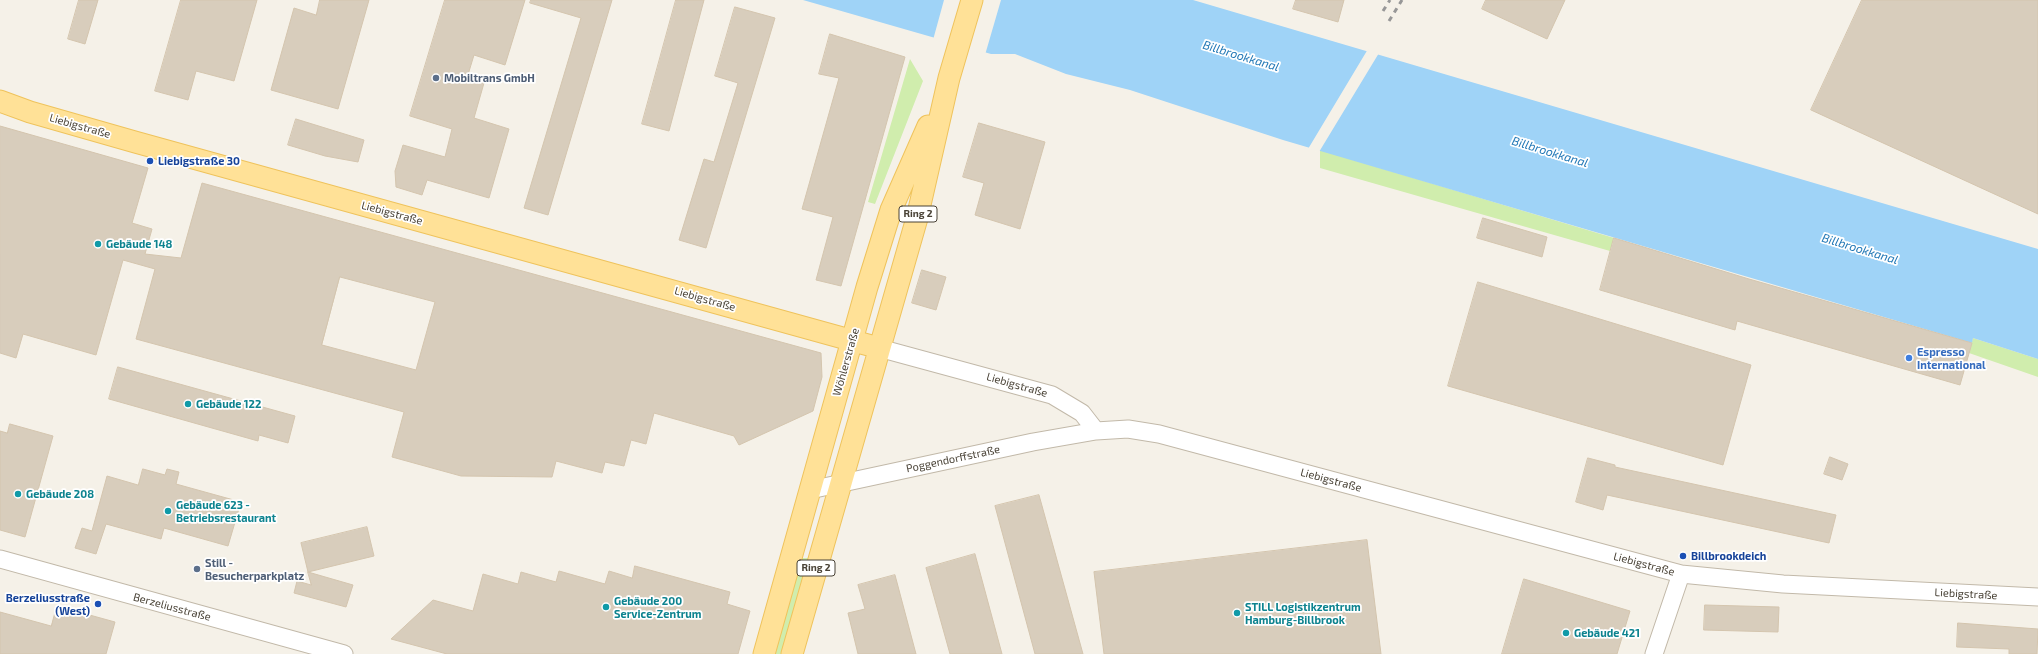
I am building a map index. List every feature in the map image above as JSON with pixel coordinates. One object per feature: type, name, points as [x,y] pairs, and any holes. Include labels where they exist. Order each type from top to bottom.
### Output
[{"type":"main road","name":"Wöhlerstraße","points":[[792,654],[917,218],[949,78],[972,0]]},
{"type":"main road","name":"Wöhlerstraße","points":[[764,654],[852,340],[891,210],[949,78]]},
{"type":"main road","name":"Liebigstraße","points":[[0,101],[30,112],[127,140],[879,348]]},
{"type":"street","name":"Liebigstraße","points":[[879,348],[1052,395],[1082,413],[1096,431],[1128,429],[1159,434],[1681,574],[1783,584],[2038,598]]},
{"type":"street","name":"Poggendorffstraße","points":[[810,490],[1033,442],[1096,431]]},
{"type":"street","name":"Berzeliusstraße","points":[[0,559],[344,654]]},
{"type":"street","points":[[1654,654],[1681,574]]},
{"type":"green space","points":[[910,59],[923,81],[875,204],[868,202]]},
{"type":"green space","points":[[1320,150],[1614,238],[1610,251],[1320,168]]},
{"type":"green space","points":[[1973,338],[2038,359],[2038,377],[1969,353]]},
{"type":"green space","points":[[800,558],[810,558],[784,654],[773,654]]},
{"type":"water","name":"Billbrookkanal","points":[[803,0],[1193,0],[2038,249],[2038,359],[1973,338],[1972,343],[1283,140],[1130,90],[1066,74],[1015,54],[991,54]]},
{"type":"pier","points":[[944,0],[1001,0],[985,55],[933,40]]},
{"type":"pier","points":[[1368,49],[1379,53],[1319,152],[1308,149]]},
{"type":"building","points":[[79,0],[98,0],[85,44],[68,39]]},
{"type":"building","points":[[181,0],[257,0],[234,81],[196,71],[188,100],[155,91]]},
{"type":"building","points":[[320,0],[369,0],[338,109],[271,90],[294,8],[316,15]]},
{"type":"building","points":[[445,0],[525,0],[505,65],[474,55],[467,78],[484,83],[474,118],[509,129],[489,198],[427,180],[422,195],[396,187],[395,171],[403,145],[445,157],[452,129],[410,116]]},
{"type":"building","points":[[531,0],[612,0],[548,215],[524,208],[581,18],[530,3]]},
{"type":"building","points":[[676,0],[704,0],[669,131],[642,124]]},
{"type":"building","points":[[1296,0],[1344,0],[1338,22],[1293,9]]},
{"type":"building","points":[[1486,0],[1565,0],[1547,39],[1482,9]]},
{"type":"building","points":[[1862,0],[2038,0],[2038,214],[1811,110]]},
{"type":"building","points":[[735,7],[775,18],[706,248],[679,240],[704,159],[714,162],[738,83],[715,76]]},
{"type":"building","points":[[830,34],[905,57],[841,286],[816,280],[833,217],[802,209],[839,78],[819,74]]},
{"type":"building","points":[[296,119],[364,140],[358,162],[325,156],[288,145]]},
{"type":"building","points":[[979,123],[1045,142],[1020,229],[975,215],[984,183],[963,177]]},
{"type":"building","points":[[0,126],[148,168],[132,223],[152,229],[145,254],[181,258],[202,183],[821,353],[822,377],[813,411],[739,445],[734,436],[654,413],[646,444],[631,440],[624,466],[605,462],[602,473],[556,461],[552,477],[461,476],[392,457],[404,412],[136,339],[155,269],[123,260],[96,355],[23,334],[16,358],[0,353]],"holes":[[[340,277],[435,302],[416,370],[322,345]]]},
{"type":"building","points":[[1483,218],[1547,237],[1542,257],[1477,238]]},
{"type":"building","points":[[1614,238],[1749,279],[1972,343],[1960,385],[1737,321],[1735,330],[1600,290]]},
{"type":"building","points":[[922,270],[946,277],[936,310],[912,303]]},
{"type":"building","points":[[1478,282],[1751,365],[1723,465],[1448,386]]},
{"type":"building","name":"Gebäude 122","points":[[118,367],[295,416],[288,443],[259,435],[258,441],[109,399]]},
{"type":"building","name":"Gebäude 208","points":[[10,424],[53,436],[25,537],[0,530],[0,431],[7,433]]},
{"type":"building","points":[[1830,457],[1848,464],[1842,480],[1824,474]]},
{"type":"building","points":[[1588,458],[1615,465],[1615,467],[1836,515],[1829,543],[1607,495],[1603,510],[1576,502]]},
{"type":"building","name":"Gebäude 623 - Betriebsrestaurant","points":[[143,469],[165,475],[167,469],[179,472],[176,484],[241,502],[228,546],[164,528],[161,539],[106,524],[96,554],[75,548],[82,528],[92,531],[107,476],[138,485]]},
{"type":"building","points":[[1039,495],[1083,654],[1035,654],[995,506]]},
{"type":"building","points":[[367,527],[374,556],[308,572],[301,543]]},
{"type":"building","name":"STILL Logistikzentrum Hamburg-Billbrook","points":[[1367,540],[1381,654],[1104,654],[1094,572]]},
{"type":"building","points":[[975,554],[1002,654],[950,654],[926,568]]},
{"type":"building","name":"Gebäude 200 Service-Zentrum","points":[[635,566],[730,592],[727,604],[750,611],[738,654],[447,654],[391,639],[433,600],[473,611],[483,574],[518,584],[521,572],[556,582],[559,571],[605,584],[609,571],[632,578]]},
{"type":"building","points":[[308,572],[353,585],[346,607],[294,593],[297,581],[311,585]]},
{"type":"building","points":[[895,575],[916,654],[858,654],[848,613],[865,609],[858,585]]},
{"type":"building","name":"Gebäude 421","points":[[1524,579],[1630,611],[1617,654],[1502,654]]},
{"type":"building","points":[[1705,605],[1779,607],[1778,632],[1704,630]]},
{"type":"building","points":[[57,606],[115,622],[106,654],[0,654],[0,612],[51,626]]},
{"type":"building","points":[[1958,623],[2038,629],[2037,654],[2009,654],[2009,649],[1957,647]]},
{"type":"railway","points":[[1383,11],[1390,0]]},
{"type":"railway","points":[[1389,21],[1402,0]]},
{"type":"place","name":"Mobiltrans GmbH","points":[[436,78]]},
{"type":"place","name":"Liebigstraße 30","points":[[150,161]]},
{"type":"place","name":"Gebäude 148","points":[[98,244]]},
{"type":"place","name":"Espresso International","points":[[1909,358]]},
{"type":"place","name":"Gebäude 122","points":[[188,404]]},
{"type":"place","name":"Gebäude 208","points":[[18,494]]},
{"type":"place","name":"Gebäude 623 - Betriebsrestaurant","points":[[168,511]]},
{"type":"place","name":"Billbrookdeich","points":[[1683,556]]},
{"type":"place","name":"Still - Besucherparkplatz","points":[[197,569]]},
{"type":"place","name":"Berzeliusstraße (West)","points":[[98,604]]},
{"type":"place","name":"Gebäude 200 Service-Zentrum","points":[[606,607]]},
{"type":"place","name":"STILL Logistikzentrum Hamburg-Billbrook","points":[[1237,613]]},
{"type":"place","name":"Gebäude 421","points":[[1566,633]]}]
